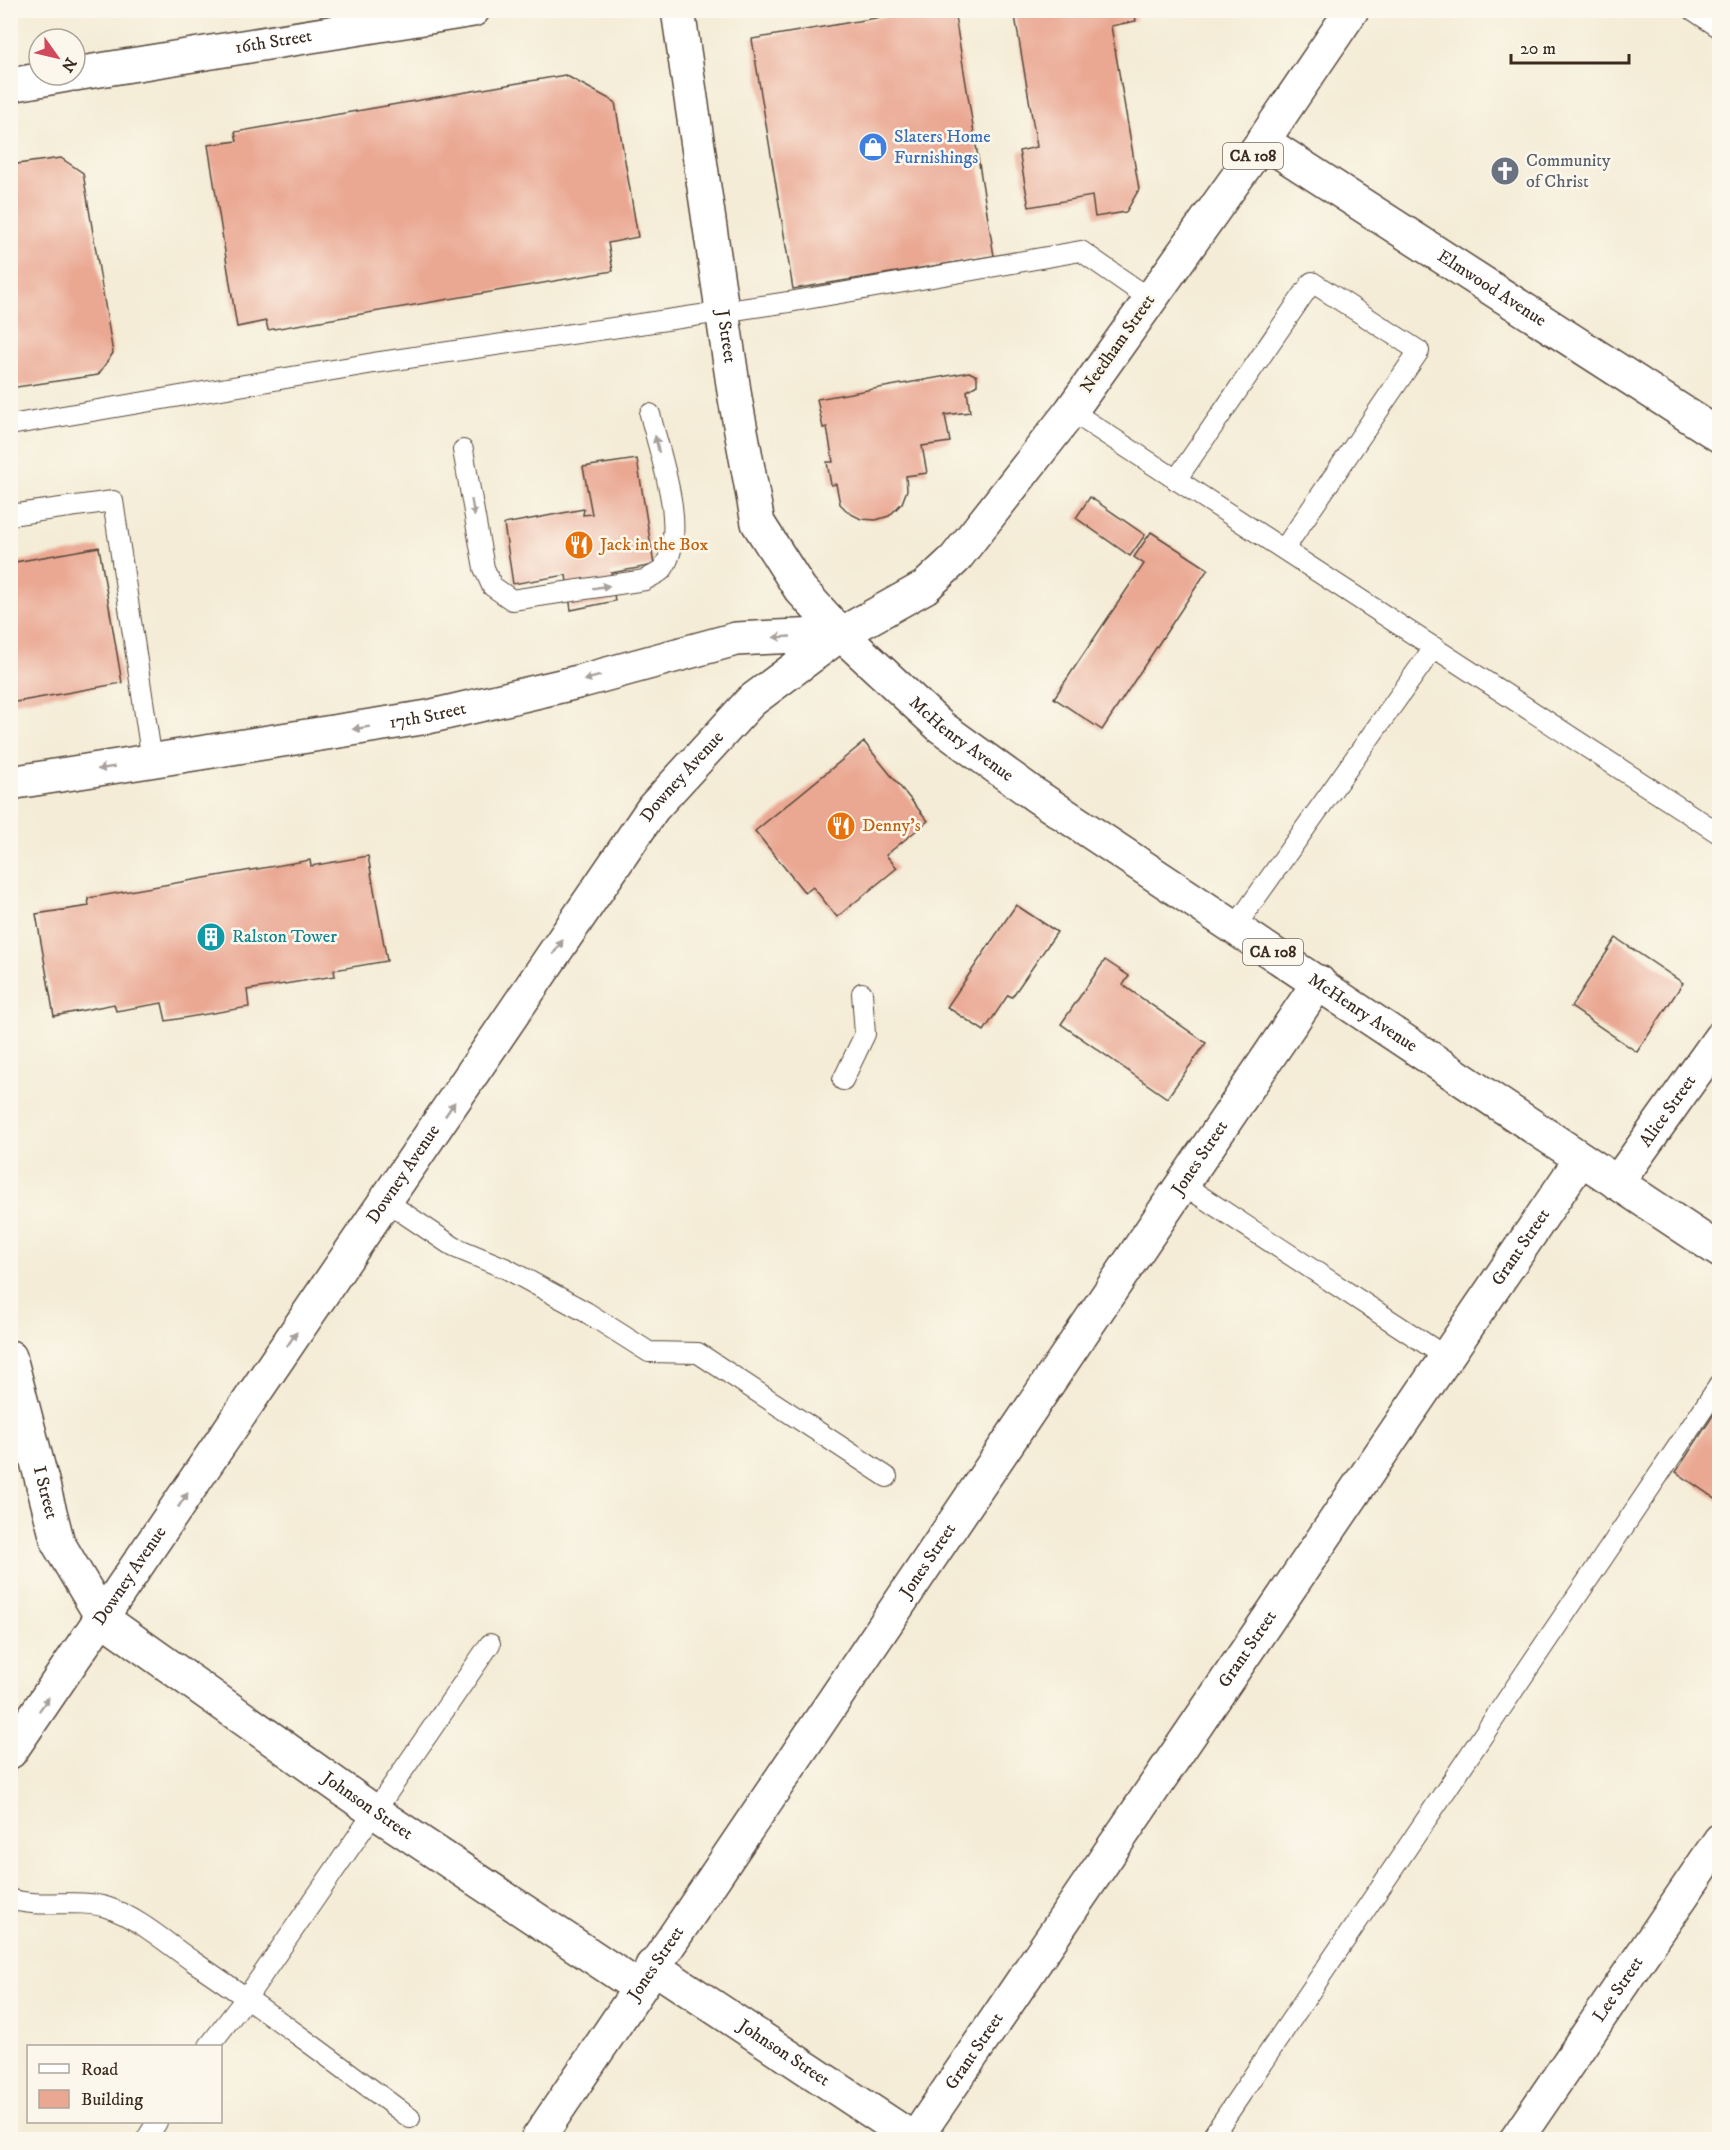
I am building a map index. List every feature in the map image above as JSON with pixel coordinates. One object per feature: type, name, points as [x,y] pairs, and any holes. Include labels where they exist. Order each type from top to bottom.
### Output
[{"type":"street","name":"16th Street","points":[[87,72],[473,10]]},
{"type":"street","name":"J Street","points":[[678,10],[735,398],[758,524],[800,589],[841,634]]},
{"type":"street","name":"Needham Street","points":[[841,634],[925,587],[955,559],[1071,411],[1263,141],[1352,10]]},
{"type":"street","points":[[10,85],[27,82]]},
{"type":"street","name":"Elmwood Avenue","points":[[1263,141],[1719,436]]},
{"type":"street","name":"17th Street","points":[[10,783],[428,717],[578,682],[736,639],[841,634]]},
{"type":"street","name":"McHenry Avenue","points":[[841,634],[941,727],[1035,795],[1319,982],[1719,1251]]},
{"type":"street","name":"Downey Avenue","points":[[10,1752],[103,1619],[653,808],[751,701],[841,634]]},
{"type":"street","name":"Jones Street","points":[[537,2139],[1319,982]]},
{"type":"street","name":"Alice Street","points":[[1617,1183],[1719,1038]]},
{"type":"street","name":"Grant Street","points":[[915,2139],[1581,1159]]},
{"type":"street","name":"I Street","points":[[10,1357],[58,1543],[103,1619]]},
{"type":"street","name":"Johnson Street","points":[[103,1619],[375,1812],[915,2139]]},
{"type":"street","name":"Lee Street","points":[[1516,2139],[1719,1840]]},
{"type":"lane","points":[[1693,10],[1719,28]]},
{"type":"lane","points":[[10,425],[374,363],[789,302],[1081,251],[1150,299]]},
{"type":"lane","points":[[1176,480],[1312,282],[1419,351],[1284,549]]},
{"type":"lane","points":[[1071,411],[1719,834]]},
{"type":"lane","points":[[463,450],[483,568],[492,586],[512,600],[645,580],[663,569],[674,543],[672,508],[650,414]]},
{"type":"lane","points":[[10,515],[113,501],[152,761]]},
{"type":"lane","points":[[1235,927],[1434,647]]},
{"type":"lane","points":[[843,1080],[865,1034],[862,993]]},
{"type":"lane","points":[[1182,1184],[1446,1357]]},
{"type":"lane","points":[[387,1202],[454,1247],[507,1269],[586,1312],[649,1352],[698,1353],[887,1477]]},
{"type":"lane","points":[[1210,2139],[1719,1384]]},
{"type":"lane","points":[[210,2045],[248,1997],[490,1644]]},
{"type":"lane","points":[[10,1899],[27,1904],[86,1904],[105,1907],[128,1917],[248,1997],[410,2118]]},
{"type":"lane","points":[[146,2139],[156,2123]]},
{"type":"building","name":"Slaters Home Furnishings","points":[[923,10],[954,10],[994,256],[793,289],[752,39]]},
{"type":"building","points":[[1014,10],[1134,10],[1136,21],[1111,26],[1139,189],[1126,212],[1095,217],[1092,196],[1029,207],[1019,151],[1037,147]]},
{"type":"building","points":[[565,75],[615,102],[638,237],[608,243],[613,271],[268,330],[266,321],[237,327],[208,145],[237,141],[235,132]]},
{"type":"building","points":[[61,158],[83,173],[113,353],[98,375],[10,388],[10,165]]},
{"type":"building","points":[[969,372],[977,376],[977,385],[967,391],[970,412],[945,415],[950,442],[922,446],[927,473],[906,476],[907,490],[902,503],[889,516],[876,520],[861,519],[849,513],[840,504],[836,484],[831,485],[827,462],[833,462],[827,427],[823,428],[817,399]]},
{"type":"building","name":"Jack in the Box","points":[[637,459],[654,565],[611,573],[615,601],[571,610],[566,575],[513,584],[504,524],[584,509],[583,515],[592,514],[583,467]]},
{"type":"building","points":[[1090,497],[1145,535],[1130,556],[1076,518]]},
{"type":"building","points":[[1151,532],[1208,569],[1102,730],[1054,698],[1144,564],[1134,557]]},
{"type":"building","points":[[99,547],[122,683],[10,703],[10,563]]},
{"type":"building","name":"Denny's","points":[[864,742],[928,821],[886,855],[897,868],[837,917],[813,887],[805,893],[755,831]]},
{"type":"building","name":"Ralston Tower","points":[[368,856],[387,961],[334,970],[335,976],[247,990],[249,1007],[166,1021],[162,1003],[116,1011],[114,1004],[54,1016],[36,914],[89,906],[88,898],[310,860],[311,866]]},
{"type":"building","points":[[1016,905],[1057,932],[1012,997],[1008,995],[984,1031],[947,1007]]},
{"type":"building","points":[[1616,938],[1683,983],[1637,1052],[1571,1007]]},
{"type":"building","points":[[1105,960],[1129,976],[1123,985],[1206,1043],[1167,1098],[1061,1024]]},
{"type":"building","points":[[1714,1414],[1720,1417],[1720,1502],[1676,1472]]},
{"type":"place","name":"Slaters Home Furnishings","points":[[873,147]]},
{"type":"place","name":"Community of Christ","points":[[1505,171]]},
{"type":"place","name":"Jack in the Box","points":[[579,545]]},
{"type":"place","name":"Denny's","points":[[841,826]]},
{"type":"place","name":"Ralston Tower","points":[[211,937]]}]
